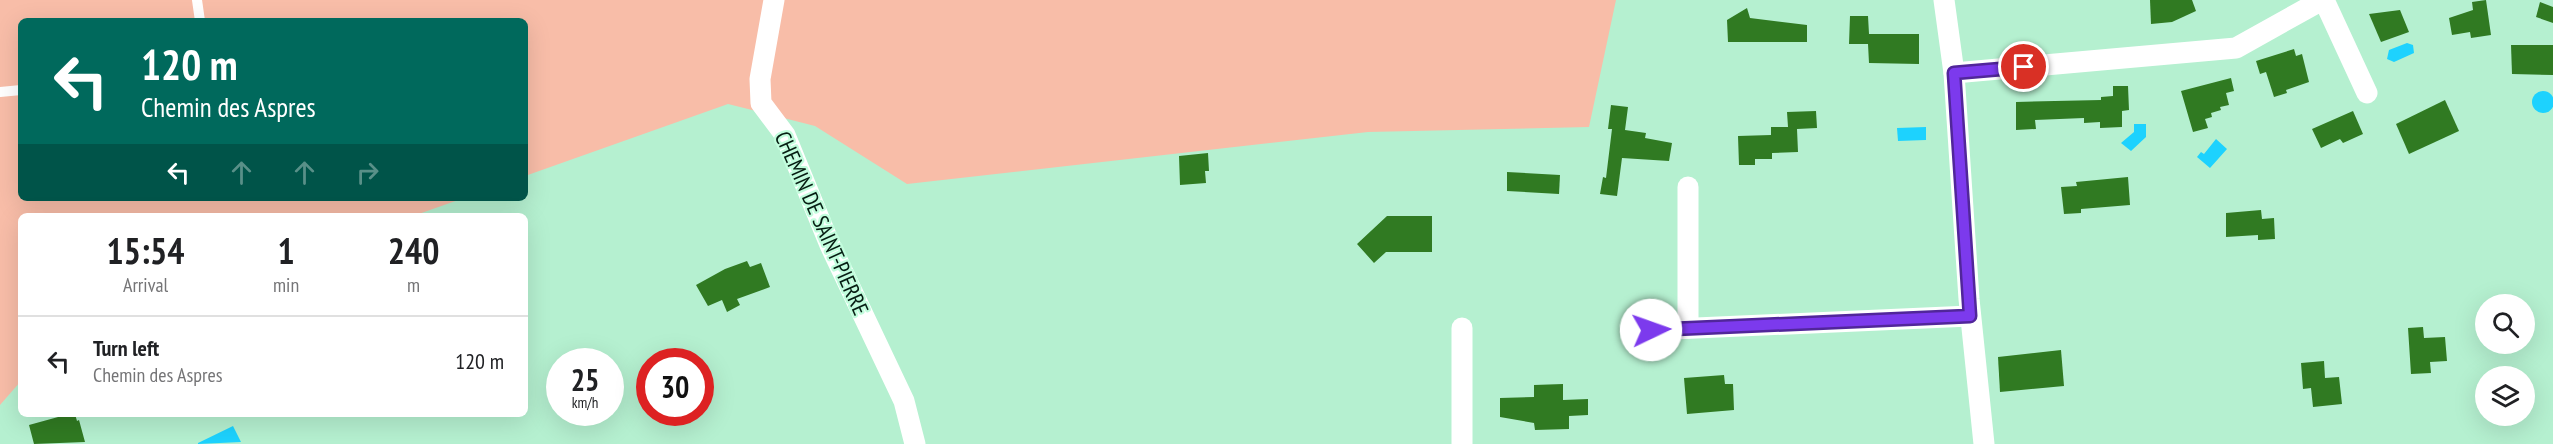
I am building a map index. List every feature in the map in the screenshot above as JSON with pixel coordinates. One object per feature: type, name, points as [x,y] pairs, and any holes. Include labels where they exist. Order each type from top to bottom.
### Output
[{"type":"street","name":"CHEMIN DE SAINT-PIERRE","points":[[774,0],[760,79],[761,103],[785,135],[830,245],[904,401],[915,444]]},
{"type":"street","points":[[1944,0],[1954,73],[1970,316],[1984,444]]},
{"type":"street","points":[[1954,73],[2235,48],[2316,2],[2367,93]]},
{"type":"street","points":[[1688,187],[1688,328]]},
{"type":"street","points":[[1651,330],[1970,316]]},
{"type":"street","points":[[1462,328],[1462,444]]},
{"type":"lane","points":[[197,0],[200,18]]},
{"type":"lane","points":[[0,92],[18,90]]},
{"type":"shaded area","points":[[0,0],[1616,0],[1589,127],[1368,132],[907,184],[815,126],[728,104],[528,175],[528,18],[18,18],[18,201],[456,201],[422,213],[18,213],[18,384],[0,405]]},
{"type":"water","points":[[2407,43],[2413,45],[2414,53],[2394,62],[2387,59],[2389,50]]},
{"type":"water","points":[[2543,91],[2553,98],[2554,102],[2547,112],[2543,113],[2533,106],[2532,102],[2539,92]]},
{"type":"water","points":[[2134,124],[2146,124],[2146,137],[2131,151],[2121,143],[2134,132]]},
{"type":"water","points":[[1926,127],[1926,140],[1898,141],[1897,128]]},
{"type":"water","points":[[2216,139],[2227,149],[2210,168],[2197,157],[2201,152],[2204,154]]},
{"type":"water","points":[[233,426],[241,442],[198,444],[198,443]]},
{"type":"building","points":[[2150,0],[2192,0],[2196,11],[2172,22],[2151,24]]},
{"type":"building","points":[[2486,0],[2491,35],[2471,38],[2470,32],[2452,35],[2449,18],[2473,10],[2472,2]]},
{"type":"building","points":[[2540,2],[2553,7],[2553,23],[2536,17]]},
{"type":"building","points":[[1747,8],[1750,18],[1807,25],[1807,42],[1728,42],[1727,20]]},
{"type":"building","points":[[2400,10],[2409,32],[2381,42],[2369,14]]},
{"type":"building","points":[[1850,16],[1868,16],[1869,34],[1919,34],[1919,64],[1869,63],[1868,44],[1849,44]]},
{"type":"building","points":[[2511,45],[2553,45],[2553,75],[2512,74]]},
{"type":"building","points":[[2294,49],[2296,56],[2302,54],[2309,82],[2274,97],[2266,72],[2260,74],[2256,61]]},
{"type":"building","points":[[2231,78],[2234,91],[2226,93],[2229,105],[2220,107],[2221,110],[2211,113],[2212,117],[2205,119],[2208,128],[2193,132],[2181,91]]},
{"type":"building","points":[[2113,86],[2128,86],[2129,110],[2122,111],[2122,127],[2100,128],[2100,122],[2084,123],[2084,118],[2035,120],[2036,129],[2016,130],[2016,102],[2101,100],[2101,97],[2113,96]]},
{"type":"building","points":[[2445,100],[2459,131],[2409,154],[2396,124]]},
{"type":"building","points":[[1611,105],[1628,107],[1625,130],[1646,133],[1645,138],[1672,143],[1669,161],[1622,158],[1617,196],[1600,194],[1603,177],[1606,178],[1612,129],[1608,129]]},
{"type":"building","points":[[1816,111],[1817,128],[1797,129],[1798,152],[1772,153],[1772,159],[1755,159],[1755,165],[1739,165],[1738,136],[1771,135],[1771,127],[1788,127],[1787,112]]},
{"type":"building","points":[[2353,111],[2363,134],[2343,143],[2340,139],[2321,148],[2312,129]]},
{"type":"building","points":[[1208,153],[1209,171],[1205,171],[1206,183],[1180,185],[1179,156]]},
{"type":"building","points":[[1507,172],[1560,175],[1559,194],[1507,191]]},
{"type":"building","points":[[2128,177],[2130,205],[2081,209],[2081,213],[2064,214],[2061,187],[2077,186],[2076,182]]},
{"type":"building","points":[[2261,210],[2262,219],[2274,218],[2275,239],[2258,240],[2258,235],[2226,237],[2226,213]]},
{"type":"building","points":[[1387,216],[1432,216],[1432,252],[1386,252],[1374,263],[1357,244]]},
{"type":"building","points":[[747,261],[750,267],[761,263],[770,287],[737,299],[740,305],[727,312],[722,300],[708,306],[696,285],[725,269]]},
{"type":"building","points":[[2423,327],[2424,338],[2445,337],[2447,361],[2430,362],[2431,373],[2411,374],[2408,328]]},
{"type":"building","points":[[2061,350],[2064,386],[2000,392],[1998,357]]},
{"type":"building","points":[[2324,361],[2325,378],[2339,377],[2342,404],[2313,407],[2311,388],[2303,389],[2301,363]]},
{"type":"building","points":[[1724,375],[1725,384],[1733,384],[1734,410],[1687,414],[1684,378]]},
{"type":"building","points":[[1563,384],[1563,400],[1588,399],[1588,415],[1569,416],[1569,429],[1535,430],[1534,423],[1500,417],[1500,398],[1534,397],[1534,385]]},
{"type":"building","points":[[58,417],[76,417],[77,421],[79,420],[85,442],[34,444],[29,425]]},
{"type":"route","points":[[1651,330],[1970,316],[1954,73],[2024,67]]}]
